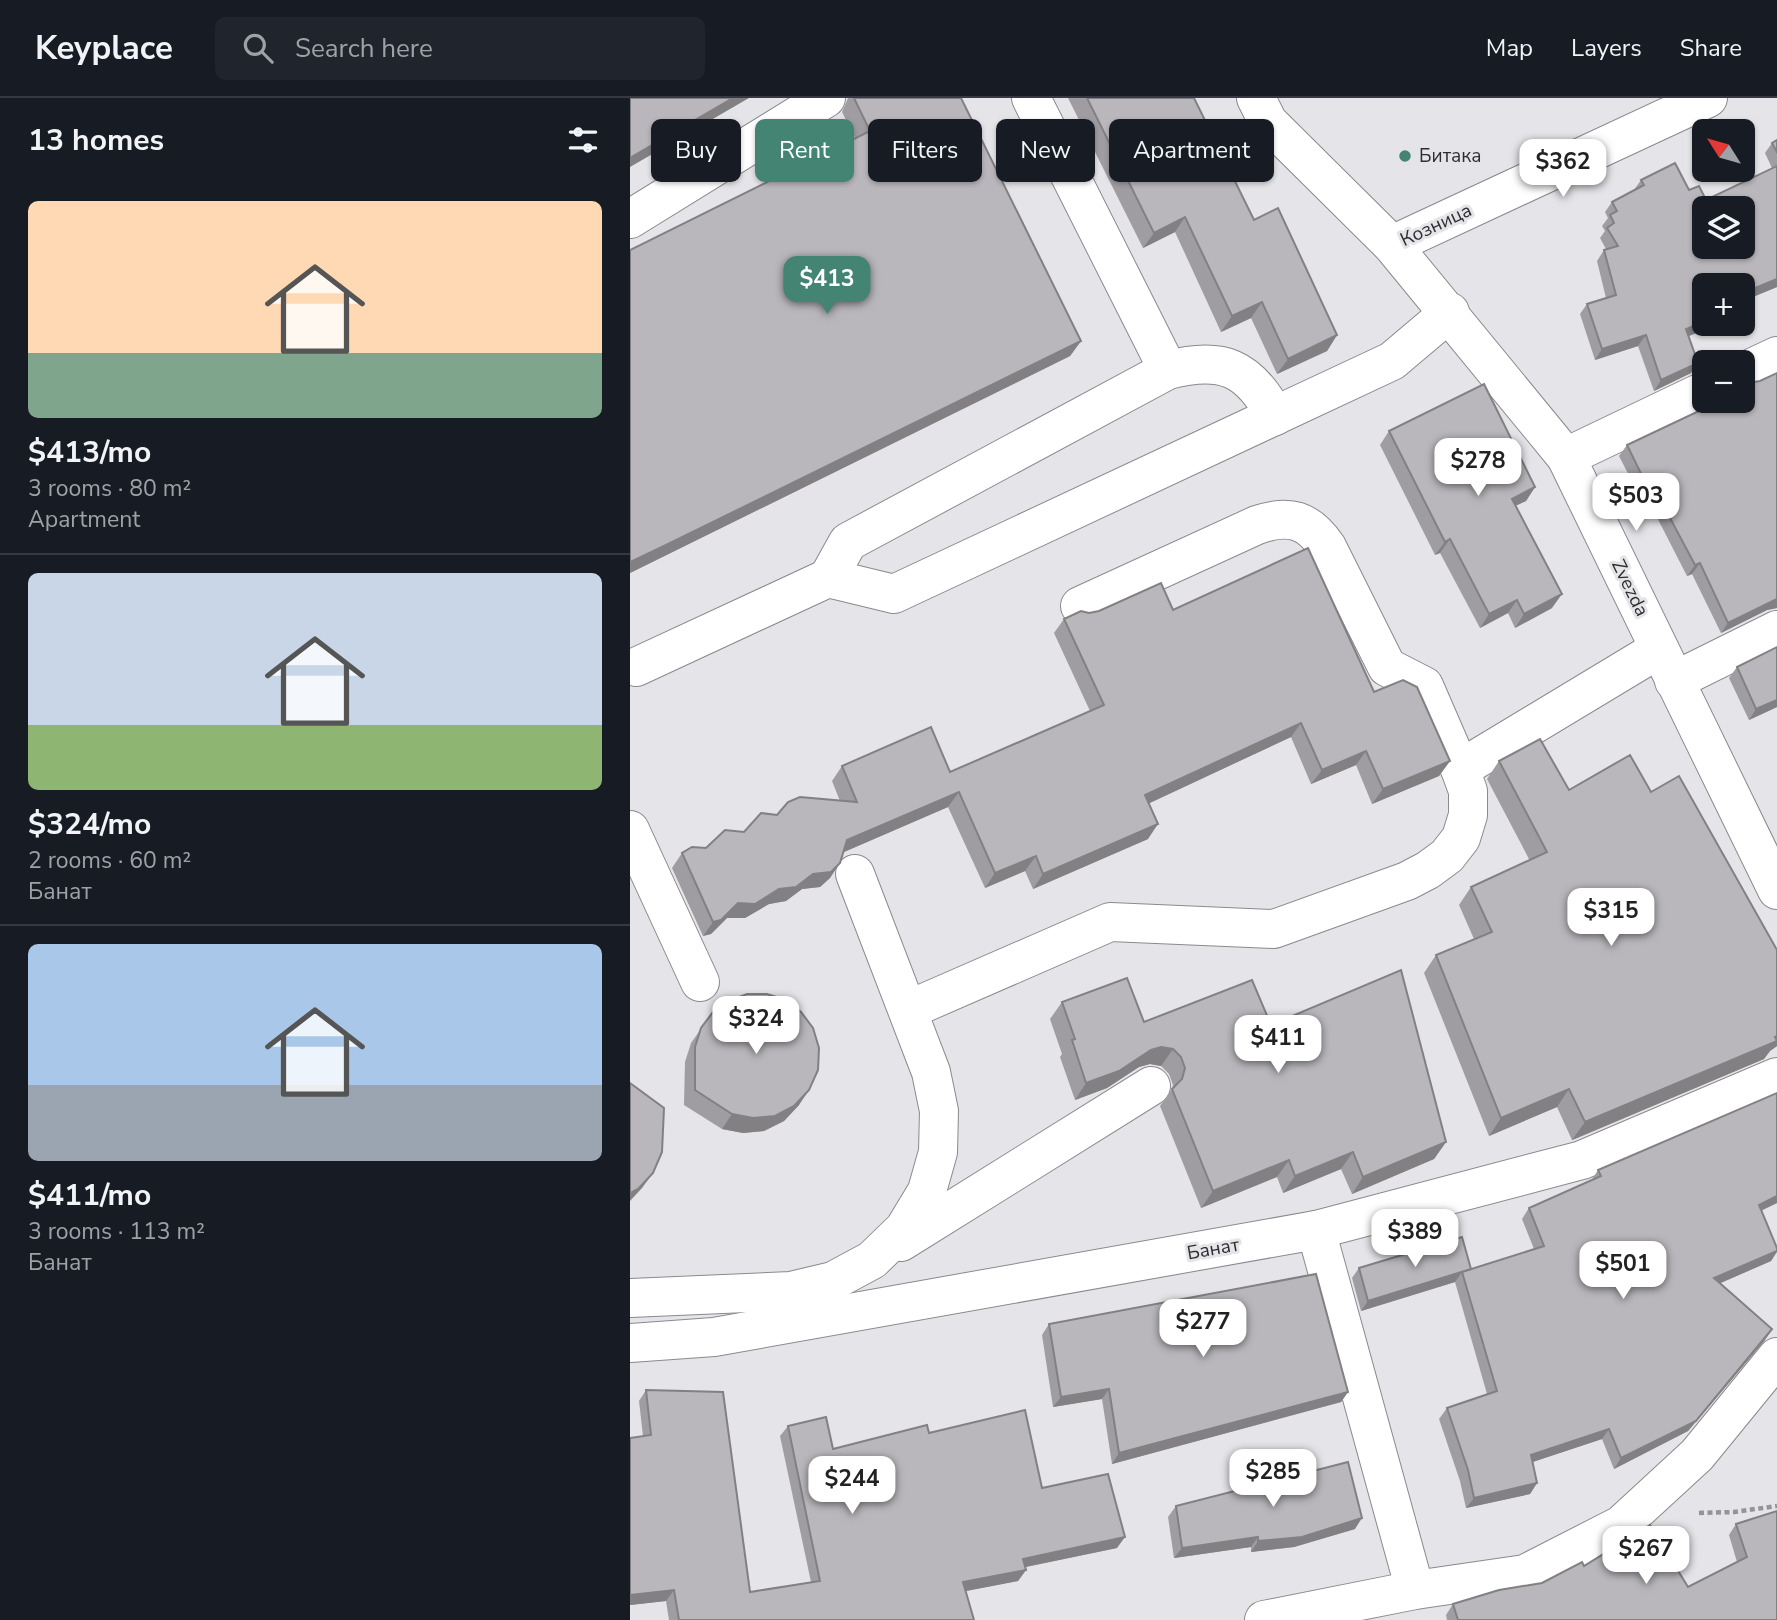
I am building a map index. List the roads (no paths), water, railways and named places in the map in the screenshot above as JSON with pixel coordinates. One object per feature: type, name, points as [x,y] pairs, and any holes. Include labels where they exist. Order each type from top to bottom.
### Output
[{"type":"street","points":[[630,219],[826,98]]},
{"type":"street","points":[[1031,98],[1168,370]]},
{"type":"street","name":"Zvezda","points":[[1256,98],[1268,122],[1392,245],[1450,312],[1566,457],[1666,665],[1774,879]]},
{"type":"street","name":"Козница","points":[[1392,245],[1695,101]]},
{"type":"street","points":[[828,578],[894,594],[1392,361],[1450,312]]},
{"type":"street","points":[[1755,366],[1777,356]]},
{"type":"street","points":[[636,667],[828,578],[848,542],[1168,370],[1194,363],[1219,365],[1244,375],[1263,393],[1275,416]]},
{"type":"street","points":[[1566,457],[1692,396]]},
{"type":"street","points":[[908,1010],[1110,922],[1275,929],[1428,870],[1447,856],[1461,838],[1468,815],[1468,791],[1424,686],[1387,667],[1327,547],[1318,534],[1305,524],[1289,519],[1257,525],[1080,606]]},
{"type":"street","points":[[1460,769],[1666,665],[1777,630]]},
{"type":"street","points":[[634,850],[700,982]]},
{"type":"street","points":[[855,874],[931,1072],[939,1111],[937,1152],[927,1191],[904,1229],[872,1260]]},
{"type":"street","name":"Банат","points":[[630,1342],[714,1337],[1316,1230],[1582,1160],[1777,1077]]},
{"type":"street","points":[[630,1298],[791,1292],[833,1282],[1152,1086]]},
{"type":"street","points":[[1316,1230],[1415,1590]]},
{"type":"street","points":[[1264,1620],[1415,1590],[1525,1574],[1621,1525],[1697,1455],[1777,1357]]},
{"type":"place","name":"Битака","points":[[1405,156]]}]
